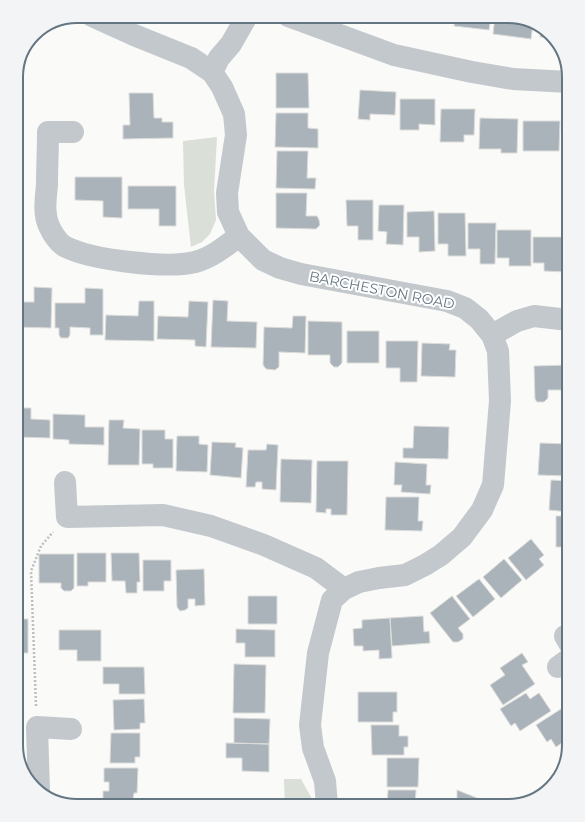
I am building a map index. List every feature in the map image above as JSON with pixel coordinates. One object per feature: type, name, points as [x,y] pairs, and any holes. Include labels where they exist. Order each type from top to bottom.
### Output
[{"type":"street","name":"BARCHESTON ROAD","points":[[107,23],[191,58],[212,72],[222,86],[234,114],[236,135],[227,193],[228,212],[239,236],[263,260],[280,268],[301,274],[447,301],[466,308],[479,319],[492,335],[498,351],[500,401],[493,485],[482,510],[462,537],[441,555],[425,565],[405,575],[359,582],[344,589],[332,600],[318,654],[310,725],[313,748],[325,781],[326,799]]},
{"type":"street","points":[[212,72],[219,58],[231,44],[242,23]]},
{"type":"street","points":[[307,23],[394,56],[506,78],[562,82]]},
{"type":"street","points":[[73,132],[48,132],[45,215],[53,234],[64,247],[104,258],[151,264],[173,265],[195,262],[214,254],[239,236]]},
{"type":"street","points":[[492,335],[517,321],[534,316],[562,319]]},
{"type":"street","points":[[65,482],[67,517],[163,515],[211,526],[264,545],[316,568],[344,589]]},
{"type":"street","points":[[39,783],[37,727],[71,729]]},
{"type":"path","points":[[37,727],[31,571],[40,546],[67,517]]},
{"type":"shaded area","points":[[217,137],[214,191],[216,220],[210,234],[202,242],[191,247],[184,185],[183,141]]},
{"type":"shaded area","points":[[284,779],[301,779],[312,799],[285,799]]},
{"type":"building","points":[[455,23],[490,23],[489,30],[454,26]]},
{"type":"building","points":[[494,23],[519,24],[532,29],[531,39],[493,34]]},
{"type":"building","points":[[276,73],[308,73],[309,108],[276,108]]},
{"type":"building","points":[[360,90],[396,92],[395,115],[370,114],[370,120],[358,119]]},
{"type":"building","points":[[129,93],[153,93],[154,118],[162,118],[162,122],[173,122],[173,138],[123,139],[123,125],[130,125]]},
{"type":"building","points":[[400,99],[435,99],[435,125],[419,124],[419,130],[400,130]]},
{"type":"building","points":[[441,109],[475,109],[474,135],[464,135],[464,142],[440,142]]},
{"type":"building","points":[[276,113],[308,113],[308,128],[318,129],[318,148],[275,147]]},
{"type":"building","points":[[480,118],[518,119],[517,153],[501,153],[501,149],[479,149]]},
{"type":"building","points":[[523,121],[560,121],[559,151],[523,151]]},
{"type":"building","points":[[277,151],[308,151],[307,178],[316,178],[315,189],[276,188]]},
{"type":"building","points":[[75,177],[122,177],[122,218],[103,217],[103,201],[75,200]]},
{"type":"building","points":[[128,186],[176,186],[176,226],[159,226],[159,209],[128,209]]},
{"type":"building","points":[[276,193],[307,193],[306,216],[317,216],[320,225],[316,229],[276,228]]},
{"type":"building","points":[[346,200],[373,200],[373,240],[358,240],[358,226],[347,226]]},
{"type":"building","points":[[379,205],[404,205],[403,245],[386,244],[387,232],[378,231]]},
{"type":"building","points":[[434,211],[435,251],[419,252],[419,237],[407,237],[407,212]]},
{"type":"building","points":[[438,213],[465,213],[466,256],[448,256],[448,244],[438,244]]},
{"type":"building","points":[[468,223],[496,223],[495,264],[480,264],[480,249],[468,249]]},
{"type":"building","points":[[497,230],[531,230],[531,266],[509,266],[509,258],[497,258]]},
{"type":"building","points":[[533,237],[562,237],[562,272],[544,271],[544,263],[533,263]]},
{"type":"building","points":[[34,287],[52,288],[51,328],[23,327],[23,302],[34,302]]},
{"type":"building","points":[[85,288],[103,289],[103,335],[90,335],[90,328],[70,327],[70,335],[68,338],[61,338],[59,335],[59,328],[55,328],[55,303],[85,303]]},
{"type":"building","points":[[213,300],[228,301],[227,321],[257,322],[256,348],[211,347]]},
{"type":"building","points":[[139,301],[154,301],[154,341],[105,340],[106,315],[138,316]]},
{"type":"building","points":[[189,301],[208,302],[206,347],[195,346],[195,340],[157,339],[158,316],[188,317]]},
{"type":"building","points":[[293,316],[306,316],[305,353],[279,352],[279,367],[275,370],[266,369],[263,365],[264,327],[292,328]]},
{"type":"building","points":[[308,321],[342,322],[342,363],[338,367],[334,367],[330,363],[330,355],[308,355]]},
{"type":"building","points":[[347,331],[379,331],[379,363],[347,363]]},
{"type":"building","points":[[386,341],[418,341],[417,382],[400,382],[400,368],[386,368]]},
{"type":"building","points":[[422,343],[450,344],[449,350],[456,350],[455,377],[421,376]]},
{"type":"building","points":[[562,365],[562,397],[561,390],[548,390],[548,398],[544,402],[537,402],[535,399],[534,366]]},
{"type":"building","points":[[23,408],[31,408],[31,419],[50,420],[50,438],[23,437]]},
{"type":"building","points":[[53,414],[85,415],[85,427],[104,427],[104,445],[69,444],[69,440],[53,439]]},
{"type":"building","points":[[109,420],[124,420],[123,428],[140,429],[139,465],[108,465]]},
{"type":"building","points":[[414,426],[449,427],[448,459],[403,458],[403,448],[413,448]]},
{"type":"building","points":[[142,430],[165,430],[165,439],[173,439],[173,468],[153,468],[153,464],[142,464]]},
{"type":"building","points":[[177,436],[199,436],[199,444],[208,445],[207,472],[176,471]]},
{"type":"building","points":[[212,442],[236,443],[235,447],[243,448],[241,478],[210,475]]},
{"type":"building","points":[[540,443],[562,444],[562,476],[538,475]]},
{"type":"building","points":[[267,444],[278,445],[276,490],[262,489],[262,482],[256,482],[255,487],[246,487],[248,450],[266,450]]},
{"type":"building","points":[[281,459],[312,460],[311,503],[280,502]]},
{"type":"building","points":[[317,461],[348,461],[347,515],[331,515],[331,509],[326,509],[326,513],[316,512]]},
{"type":"building","points":[[395,462],[427,464],[426,485],[431,485],[430,494],[401,492],[402,485],[394,485]]},
{"type":"building","points":[[551,480],[562,481],[562,511],[549,510]]},
{"type":"building","points":[[386,497],[419,497],[418,521],[423,521],[422,531],[385,530]]},
{"type":"building","points":[[556,516],[562,516],[562,547],[556,547]]},
{"type":"building","points":[[531,539],[544,555],[539,559],[544,565],[526,580],[508,558]]},
{"type":"building","points":[[77,553],[106,553],[106,582],[88,582],[88,586],[77,586]]},
{"type":"building","points":[[111,553],[139,553],[140,582],[137,582],[137,593],[126,593],[125,581],[112,581]]},
{"type":"building","points":[[39,554],[74,554],[74,588],[71,591],[64,591],[61,588],[61,583],[39,583]]},
{"type":"building","points":[[504,559],[522,580],[501,598],[483,577]]},
{"type":"building","points":[[143,560],[171,560],[171,581],[164,581],[164,591],[143,591]]},
{"type":"building","points":[[204,569],[205,605],[195,606],[195,599],[188,599],[188,608],[180,611],[177,607],[176,570]]},
{"type":"building","points":[[479,579],[495,599],[473,617],[456,596]]},
{"type":"building","points":[[248,596],[277,596],[277,624],[248,624]]},
{"type":"building","points":[[452,596],[470,619],[458,628],[463,634],[463,639],[458,642],[453,642],[430,613]]},
{"type":"building","points":[[423,616],[424,632],[429,631],[430,643],[392,646],[390,618]]},
{"type":"building","points":[[390,618],[392,658],[379,659],[379,650],[363,651],[363,646],[354,646],[353,629],[362,628],[362,620]]},
{"type":"building","points":[[23,619],[28,619],[28,653],[23,653]]},
{"type":"building","points":[[236,629],[275,630],[275,657],[245,657],[245,643],[236,643]]},
{"type":"building","points":[[59,630],[101,630],[101,661],[77,661],[77,650],[59,650]]},
{"type":"building","points":[[522,653],[528,662],[522,665],[535,684],[503,705],[490,685],[505,675],[500,668]]},
{"type":"building","points":[[234,664],[266,665],[265,713],[233,713]]},
{"type":"building","points":[[103,667],[144,667],[145,694],[119,694],[119,684],[103,684]]},
{"type":"building","points":[[358,692],[397,692],[397,712],[393,712],[393,722],[358,722]]},
{"type":"building","points":[[526,693],[530,699],[539,693],[551,711],[520,731],[515,723],[511,726],[500,709]]},
{"type":"building","points":[[144,699],[145,723],[140,723],[140,729],[114,730],[113,700]]},
{"type":"building","points":[[561,709],[562,743],[556,747],[551,739],[547,742],[536,725]]},
{"type":"building","points":[[234,718],[270,719],[269,744],[234,743]]},
{"type":"building","points":[[371,725],[399,725],[399,736],[408,736],[408,747],[404,747],[404,755],[372,755]]},
{"type":"building","points":[[111,733],[140,733],[140,757],[135,757],[135,763],[110,763]]},
{"type":"building","points":[[226,743],[269,744],[269,772],[242,771],[242,758],[226,758]]},
{"type":"building","points":[[387,758],[419,758],[418,787],[387,787]]},
{"type":"building","points":[[104,768],[138,768],[137,793],[134,793],[133,799],[103,799],[103,791],[109,791],[109,782],[104,782]]},
{"type":"building","points":[[388,790],[416,790],[415,799],[387,799]]},
{"type":"building","points":[[457,790],[480,799],[457,799]]}]
